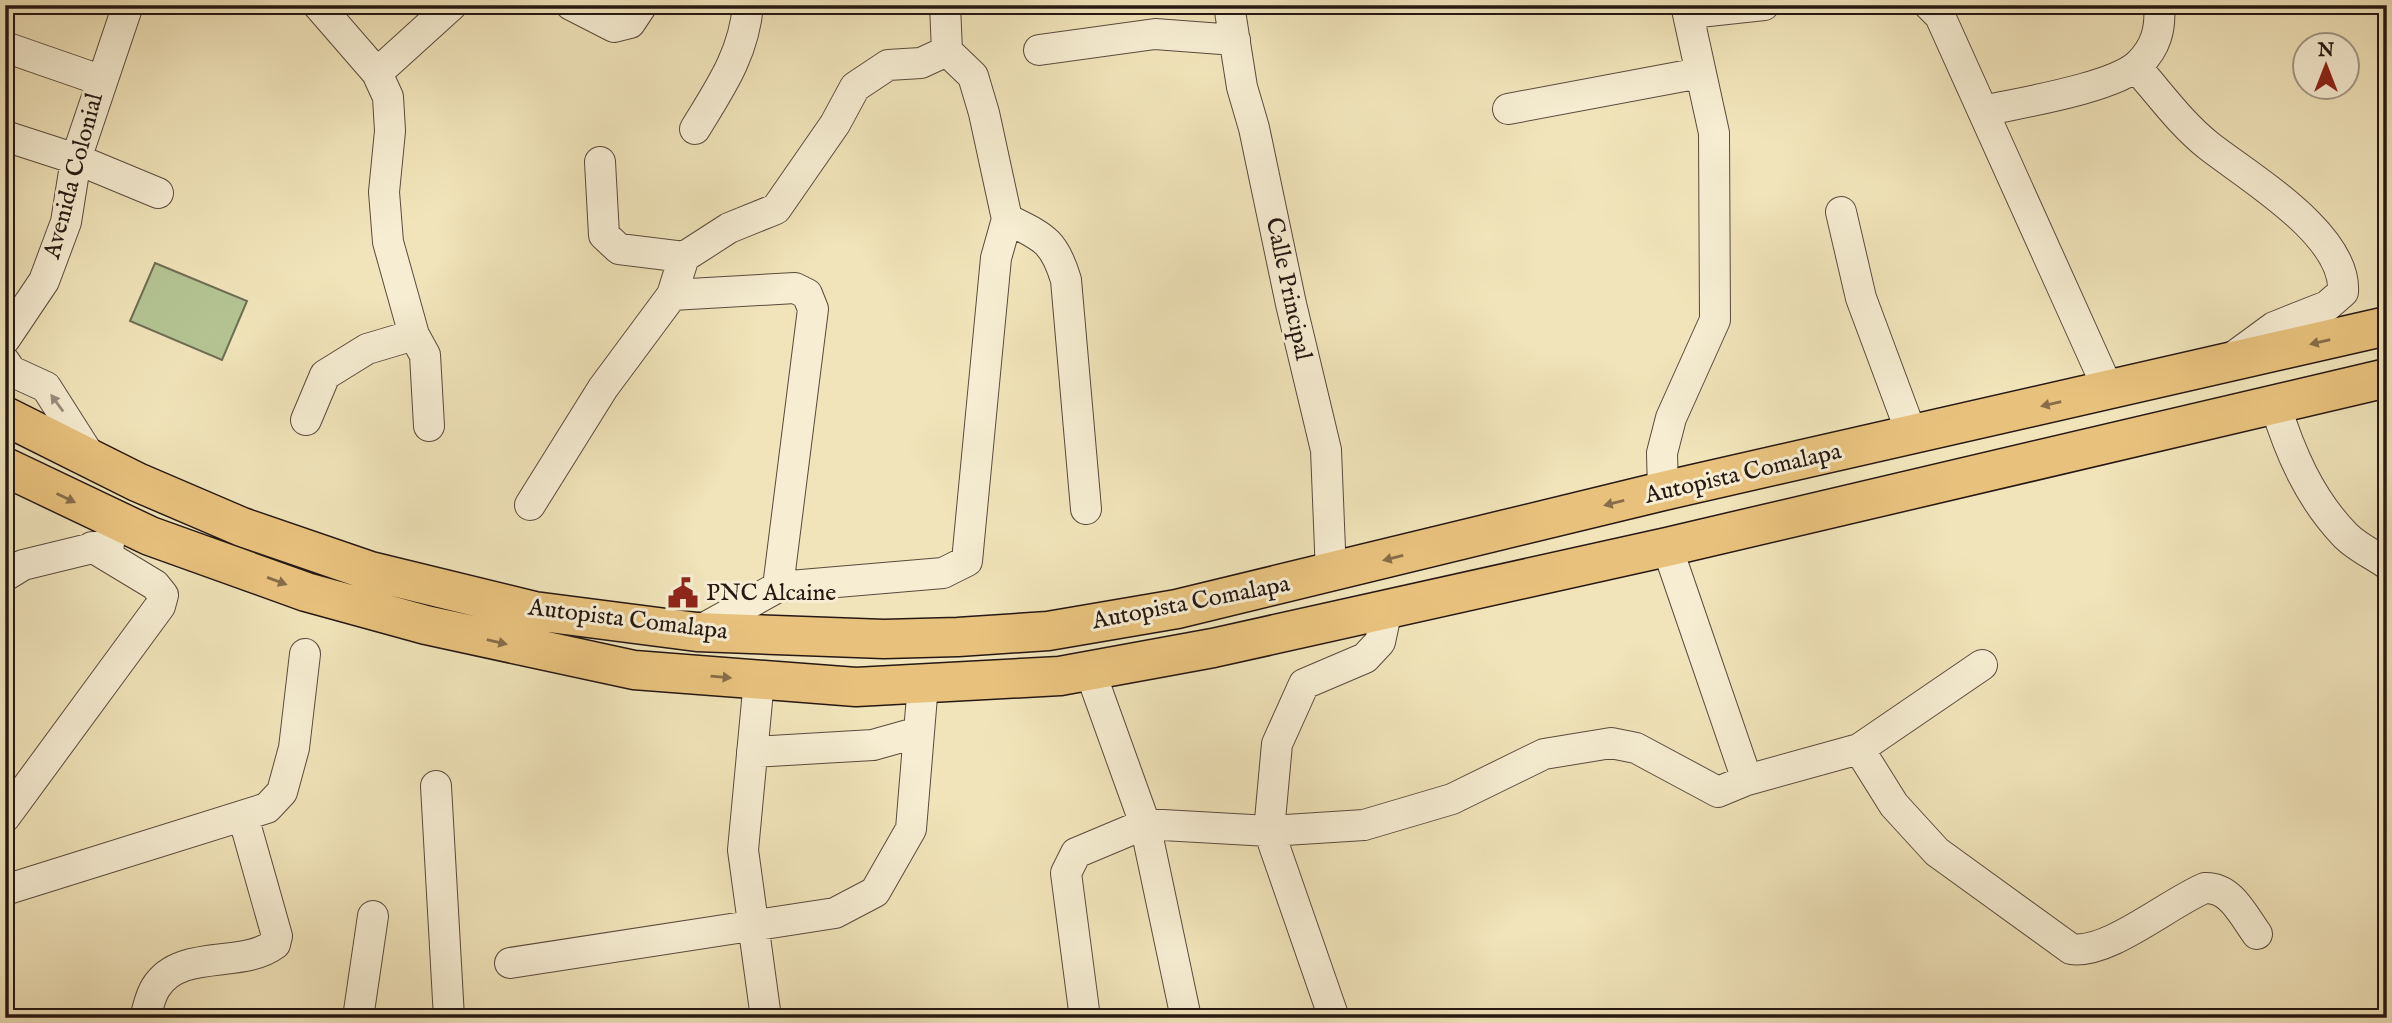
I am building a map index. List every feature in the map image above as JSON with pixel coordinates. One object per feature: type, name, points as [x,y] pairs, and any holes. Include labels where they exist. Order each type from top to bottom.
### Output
[{"type":"highway","name":"Autopista Comalapa","points":[[5,416],[93,461],[242,527],[370,571],[534,611],[697,632],[884,639],[1048,631],[1177,609],[1331,574],[1663,491],[2387,326]]},
{"type":"highway","name":"Autopista Comalapa","points":[[5,467],[150,536],[306,592],[426,625],[634,670],[856,687],[1090,671],[1213,649],[1667,547],[2387,378]]},
{"type":"street","name":"Avenida Colonial","points":[[5,339],[44,281],[66,222],[76,159],[100,80],[128,5]]},
{"type":"street","points":[[318,5],[377,73],[388,97],[390,131],[384,192],[388,242],[414,335],[425,355],[429,426]]},
{"type":"street","points":[[377,73],[452,5]]},
{"type":"street","points":[[570,5],[614,27],[630,23],[642,5]]},
{"type":"street","points":[[695,129],[735,64],[746,31],[748,5]]},
{"type":"street","points":[[697,632],[778,587],[943,572],[967,561],[996,258],[1007,219],[973,76],[947,51],[945,5]]},
{"type":"street","name":"Calle Principal","points":[[1228,5],[1242,87],[1254,128],[1291,304],[1326,450],[1331,574]]},
{"type":"street","points":[[1663,491],[1662,453],[1671,418],[1715,320],[1714,133],[1688,9],[1764,5]]},
{"type":"street","points":[[1929,5],[1940,16],[2109,391]]},
{"type":"street","points":[[1983,111],[2094,85],[2136,67],[2151,50],[2161,28],[2159,5]]},
{"type":"street","points":[[1039,50],[1155,34],[1235,40]]},
{"type":"street","points":[[5,47],[100,80]]},
{"type":"street","points":[[530,505],[603,388],[672,295],[684,257],[729,228],[776,209],[835,124],[855,87],[888,65],[921,63],[947,51]]},
{"type":"street","points":[[2136,67],[2181,120],[2309,226],[2338,262],[2344,277],[2343,292],[2327,306],[2274,327],[2225,364]]},
{"type":"street","points":[[1508,109],[1700,74]]},
{"type":"street","points":[[5,136],[76,159],[158,193]]},
{"type":"street","points":[[600,162],[604,235],[619,248],[684,257]]},
{"type":"street","points":[[1842,212],[1861,298],[1913,435]]},
{"type":"street","points":[[1007,219],[1047,239],[1059,254],[1066,280],[1086,509]]},
{"type":"street","points":[[672,295],[795,288],[807,294],[813,309],[778,587]]},
{"type":"street","points":[[306,419],[325,375],[367,349],[414,335]]},
{"type":"street","points":[[5,362],[11,371],[46,387],[93,461]]},
{"type":"street","points":[[2275,404],[2290,453],[2318,502],[2347,538],[2387,564]]},
{"type":"street","points":[[5,576],[23,565],[92,547],[150,536]]},
{"type":"street","points":[[5,817],[160,606],[163,595],[155,585],[92,547]]},
{"type":"street","points":[[1667,547],[1747,780]]},
{"type":"street","points":[[1334,1018],[1269,831],[1277,744],[1304,684],[1365,658],[1380,642],[1387,609]]},
{"type":"street","points":[[5,890],[267,808],[282,792],[294,748],[305,653]]},
{"type":"street","points":[[1085,1018],[1066,873],[1076,853],[1144,824],[1269,831],[1364,825],[1452,799],[1544,754],[1611,743],[1636,748],[1718,792],[1747,780],[1860,749],[1982,664]]},
{"type":"street","points":[[1090,671],[1144,824],[1186,1018]]},
{"type":"street","points":[[759,680],[743,850],[766,1018]]},
{"type":"street","points":[[510,963],[835,913],[875,892],[911,829],[923,684]]},
{"type":"street","points":[[752,752],[873,745],[919,732]]},
{"type":"street","points":[[1860,749],[1894,805],[1937,852],[2071,949],[2087,949],[2138,927],[2205,888],[2216,888],[2226,893],[2258,934]]},
{"type":"street","points":[[436,786],[449,1018]]},
{"type":"street","points":[[145,1018],[155,988],[166,975],[185,966],[252,954],[275,944],[277,936],[243,816]]},
{"type":"street","points":[[358,1018],[373,916]]},
{"type":"green space","points":[[155,263],[247,301],[222,360],[130,321]]},
{"type":"place","name":"PNC Alcaine","points":[[683,593]]}]
